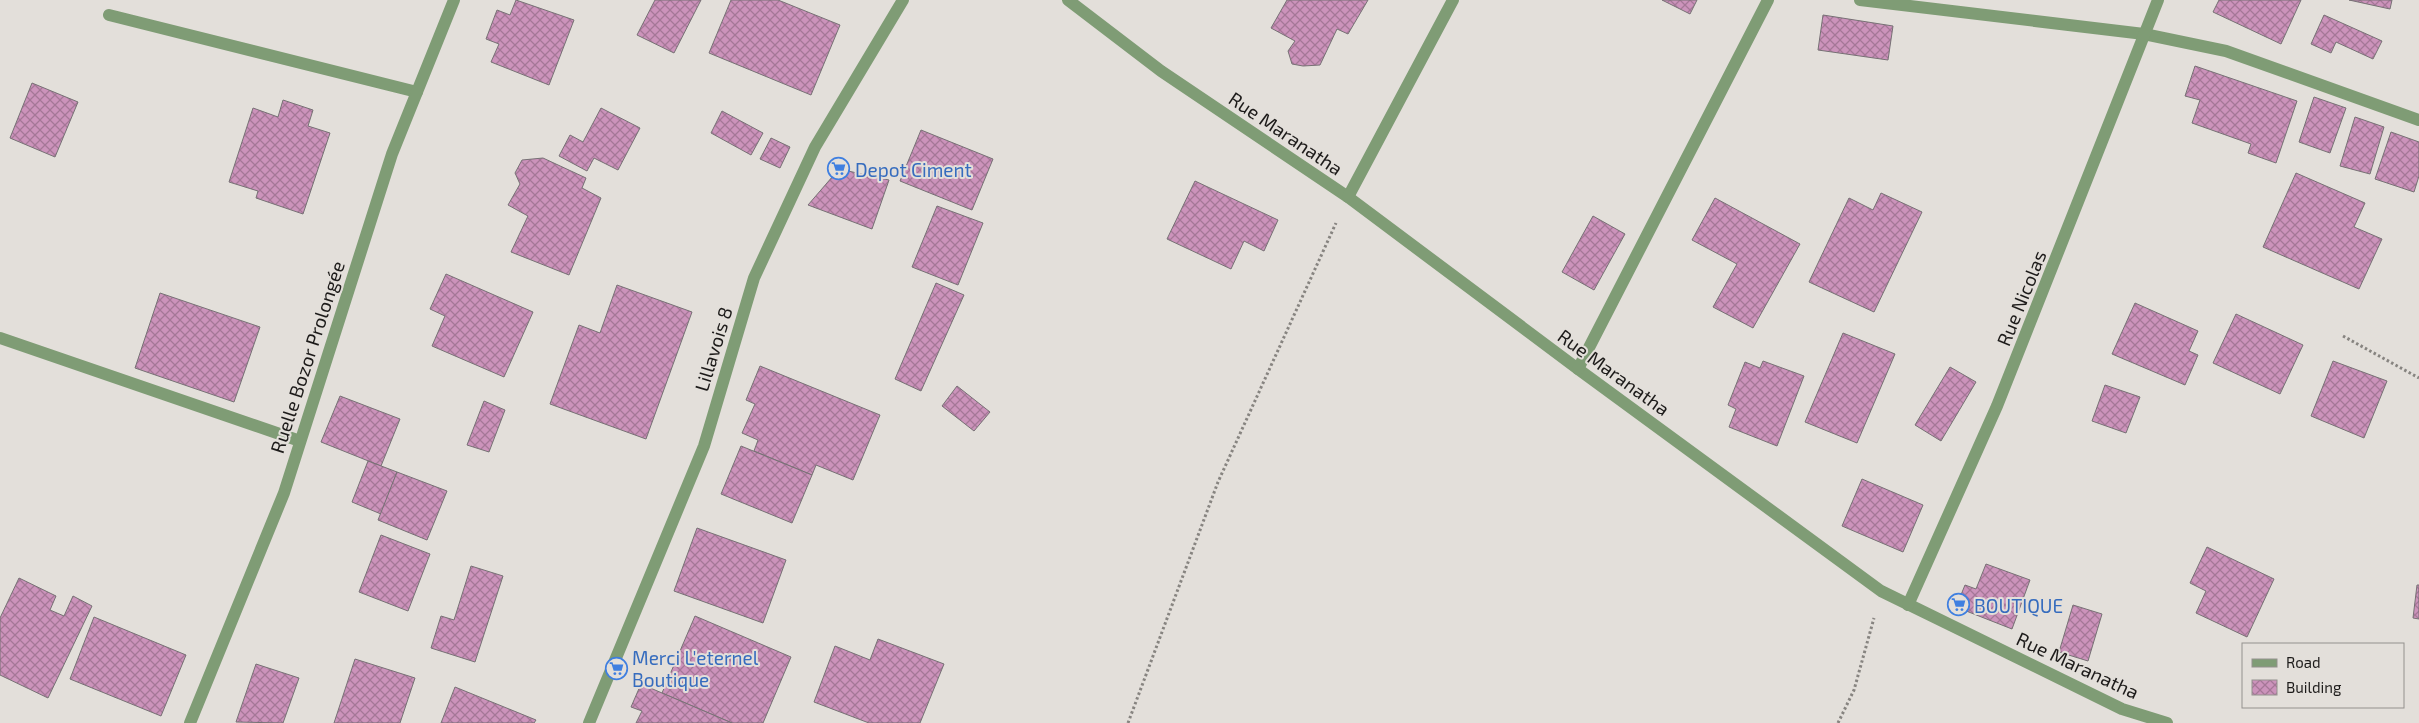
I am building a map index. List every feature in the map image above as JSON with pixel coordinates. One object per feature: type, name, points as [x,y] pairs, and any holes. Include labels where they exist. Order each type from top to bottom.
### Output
[{"type":"street","name":"Ruelle Bozor Prolongée","points":[[190,723],[284,493],[392,154],[454,0]]},
{"type":"street","name":"Lillavois 8","points":[[589,723],[704,446],[754,278],[816,147],[903,0]]},
{"type":"street","name":"Rue Maranatha","points":[[1068,0],[1161,72],[1348,197],[1578,369],[1881,591],[1908,606],[2122,709],[2167,723]]},
{"type":"street","points":[[1348,197],[1453,0]]},
{"type":"street","points":[[1578,369],[1768,0]]},
{"type":"street","points":[[1860,0],[2144,34],[2226,51],[2419,120]]},
{"type":"street","name":"Rue Nicolas","points":[[1908,606],[1997,406],[2158,0]]},
{"type":"street","points":[[109,15],[417,92]]},
{"type":"street","points":[[0,338],[300,441]]},
{"type":"path","points":[[1128,723],[1218,482],[1348,197]]},
{"type":"path","points":[[2343,336],[2419,378]]},
{"type":"path","points":[[1838,723],[1854,690],[1881,591]]},
{"type":"building","points":[[516,0],[574,20],[549,85],[491,62],[499,44],[486,39],[497,10],[510,15]]},
{"type":"building","points":[[655,0],[701,0],[674,53],[637,35]]},
{"type":"building","points":[[731,0],[778,0],[840,25],[811,95],[709,53]]},
{"type":"building","points":[[1287,0],[1368,0],[1348,34],[1337,29],[1320,65],[1303,66],[1292,64],[1288,51],[1295,41],[1271,28]]},
{"type":"building","points":[[1662,0],[1697,0],[1690,14]]},
{"type":"building","points":[[2219,0],[2301,0],[2281,44],[2213,12]]},
{"type":"building","points":[[2349,0],[2392,0],[2390,9]]},
{"type":"building","points":[[1823,15],[1893,26],[1888,60],[1818,50]]},
{"type":"building","points":[[2324,15],[2382,41],[2373,59],[2336,42],[2331,53],[2311,44]]},
{"type":"building","points":[[2195,66],[2297,101],[2276,163],[2248,153],[2251,144],[2192,123],[2200,100],[2185,96]]},
{"type":"building","points":[[32,83],[78,102],[55,157],[10,138]]},
{"type":"building","points":[[2314,97],[2346,108],[2330,153],[2299,142]]},
{"type":"building","points":[[283,100],[313,110],[308,126],[330,133],[303,214],[256,198],[258,191],[229,182],[253,108],[278,117]]},
{"type":"building","points":[[601,108],[640,128],[618,170],[594,158],[587,171],[559,156],[570,135],[583,142]]},
{"type":"building","points":[[722,111],[763,133],[751,155],[711,133]]},
{"type":"building","points":[[2355,117],[2384,127],[2370,174],[2340,166]]},
{"type":"building","points":[[921,130],[993,159],[972,210],[900,181]]},
{"type":"building","points":[[2391,132],[2419,142],[2419,176],[2414,192],[2375,179]]},
{"type":"building","points":[[771,138],[790,147],[780,168],[760,159]]},
{"type":"building","points":[[543,158],[586,178],[582,188],[601,198],[569,275],[511,252],[528,216],[508,205],[520,184],[515,173],[522,160]]},
{"type":"building","points":[[839,169],[889,180],[872,229],[808,205]]},
{"type":"building","points":[[2296,173],[2365,203],[2354,227],[2382,239],[2359,289],[2263,247]]},
{"type":"building","points":[[1195,181],[1278,220],[1264,251],[1244,241],[1231,269],[1167,239]]},
{"type":"building","points":[[1881,193],[1922,212],[1874,312],[1809,282],[1849,198],[1873,210]]},
{"type":"building","points":[[1715,198],[1800,244],[1753,328],[1713,307],[1737,264],[1692,240]]},
{"type":"building","points":[[937,206],[983,223],[958,285],[912,267]]},
{"type":"building","points":[[1593,216],[1625,234],[1594,290],[1562,272]]},
{"type":"building","points":[[446,274],[533,312],[504,377],[432,346],[445,316],[430,309]]},
{"type":"building","points":[[936,283],[964,295],[921,391],[895,379]]},
{"type":"building","points":[[617,285],[692,312],[646,439],[550,404],[579,325],[600,333]]},
{"type":"building","points":[[160,293],[260,327],[234,402],[135,368]]},
{"type":"building","points":[[2135,303],[2198,331],[2189,351],[2198,355],[2185,385],[2112,354]]},
{"type":"building","points":[[2236,314],[2303,345],[2280,394],[2213,363]]},
{"type":"building","points":[[1843,333],[1895,354],[1857,443],[1805,422]]},
{"type":"building","points":[[1763,361],[1804,376],[1777,446],[1729,427],[1736,409],[1728,405],[1745,362],[1760,368]]},
{"type":"building","points":[[2333,361],[2387,381],[2364,438],[2311,416]]},
{"type":"building","points":[[760,366],[880,415],[853,480],[816,465],[812,475],[754,451],[758,440],[742,433],[755,404],[746,400]]},
{"type":"building","points":[[1950,367],[1976,382],[1941,441],[1915,425]]},
{"type":"building","points":[[2105,385],[2140,397],[2126,433],[2092,421]]},
{"type":"building","points":[[957,386],[990,412],[974,431],[942,406]]},
{"type":"building","points":[[340,396],[400,419],[381,466],[321,442]]},
{"type":"building","points":[[484,401],[505,410],[489,452],[467,445]]},
{"type":"building","points":[[741,446],[812,475],[792,523],[721,494]]},
{"type":"building","points":[[368,461],[397,472],[381,514],[352,502]]},
{"type":"building","points":[[397,472],[447,491],[427,540],[378,520]]},
{"type":"building","points":[[1862,479],[1923,505],[1903,552],[1842,526]]},
{"type":"building","points":[[697,528],[786,560],[763,623],[674,591]]},
{"type":"building","points":[[381,535],[430,554],[408,611],[359,592]]},
{"type":"building","points":[[2207,547],[2274,579],[2247,637],[2196,613],[2206,591],[2190,583]]},
{"type":"building","points":[[1986,564],[2030,580],[2012,629],[1956,607],[1965,585],[1976,589]]},
{"type":"building","points":[[471,566],[503,576],[475,662],[431,648],[441,616],[454,620]]},
{"type":"building","points":[[19,578],[56,596],[50,610],[64,616],[73,596],[92,606],[48,698],[0,675],[0,618]]},
{"type":"building","points":[[2417,585],[2419,585],[2419,619],[2413,618]]},
{"type":"building","points":[[2073,605],[2102,614],[2088,661],[2059,652]]},
{"type":"building","points":[[695,616],[791,657],[763,723],[732,723],[662,693]]},
{"type":"building","points":[[94,617],[186,655],[161,716],[70,679]]},
{"type":"building","points":[[878,639],[944,664],[920,723],[869,723],[814,702],[835,646],[870,660]]},
{"type":"building","points":[[355,659],[415,678],[400,723],[334,723]]},
{"type":"building","points":[[256,664],[299,678],[283,723],[236,722]]},
{"type":"building","points":[[641,684],[732,723],[636,723],[642,711],[631,707]]},
{"type":"building","points":[[455,687],[536,720],[534,723],[441,723]]},
{"type":"place","name":"Depot Ciment","points":[[839,169]]},
{"type":"place","name":"BOUTIQUE","points":[[1958,605]]},
{"type":"place","name":"Merci L'eternel Boutique","points":[[616,668]]}]
